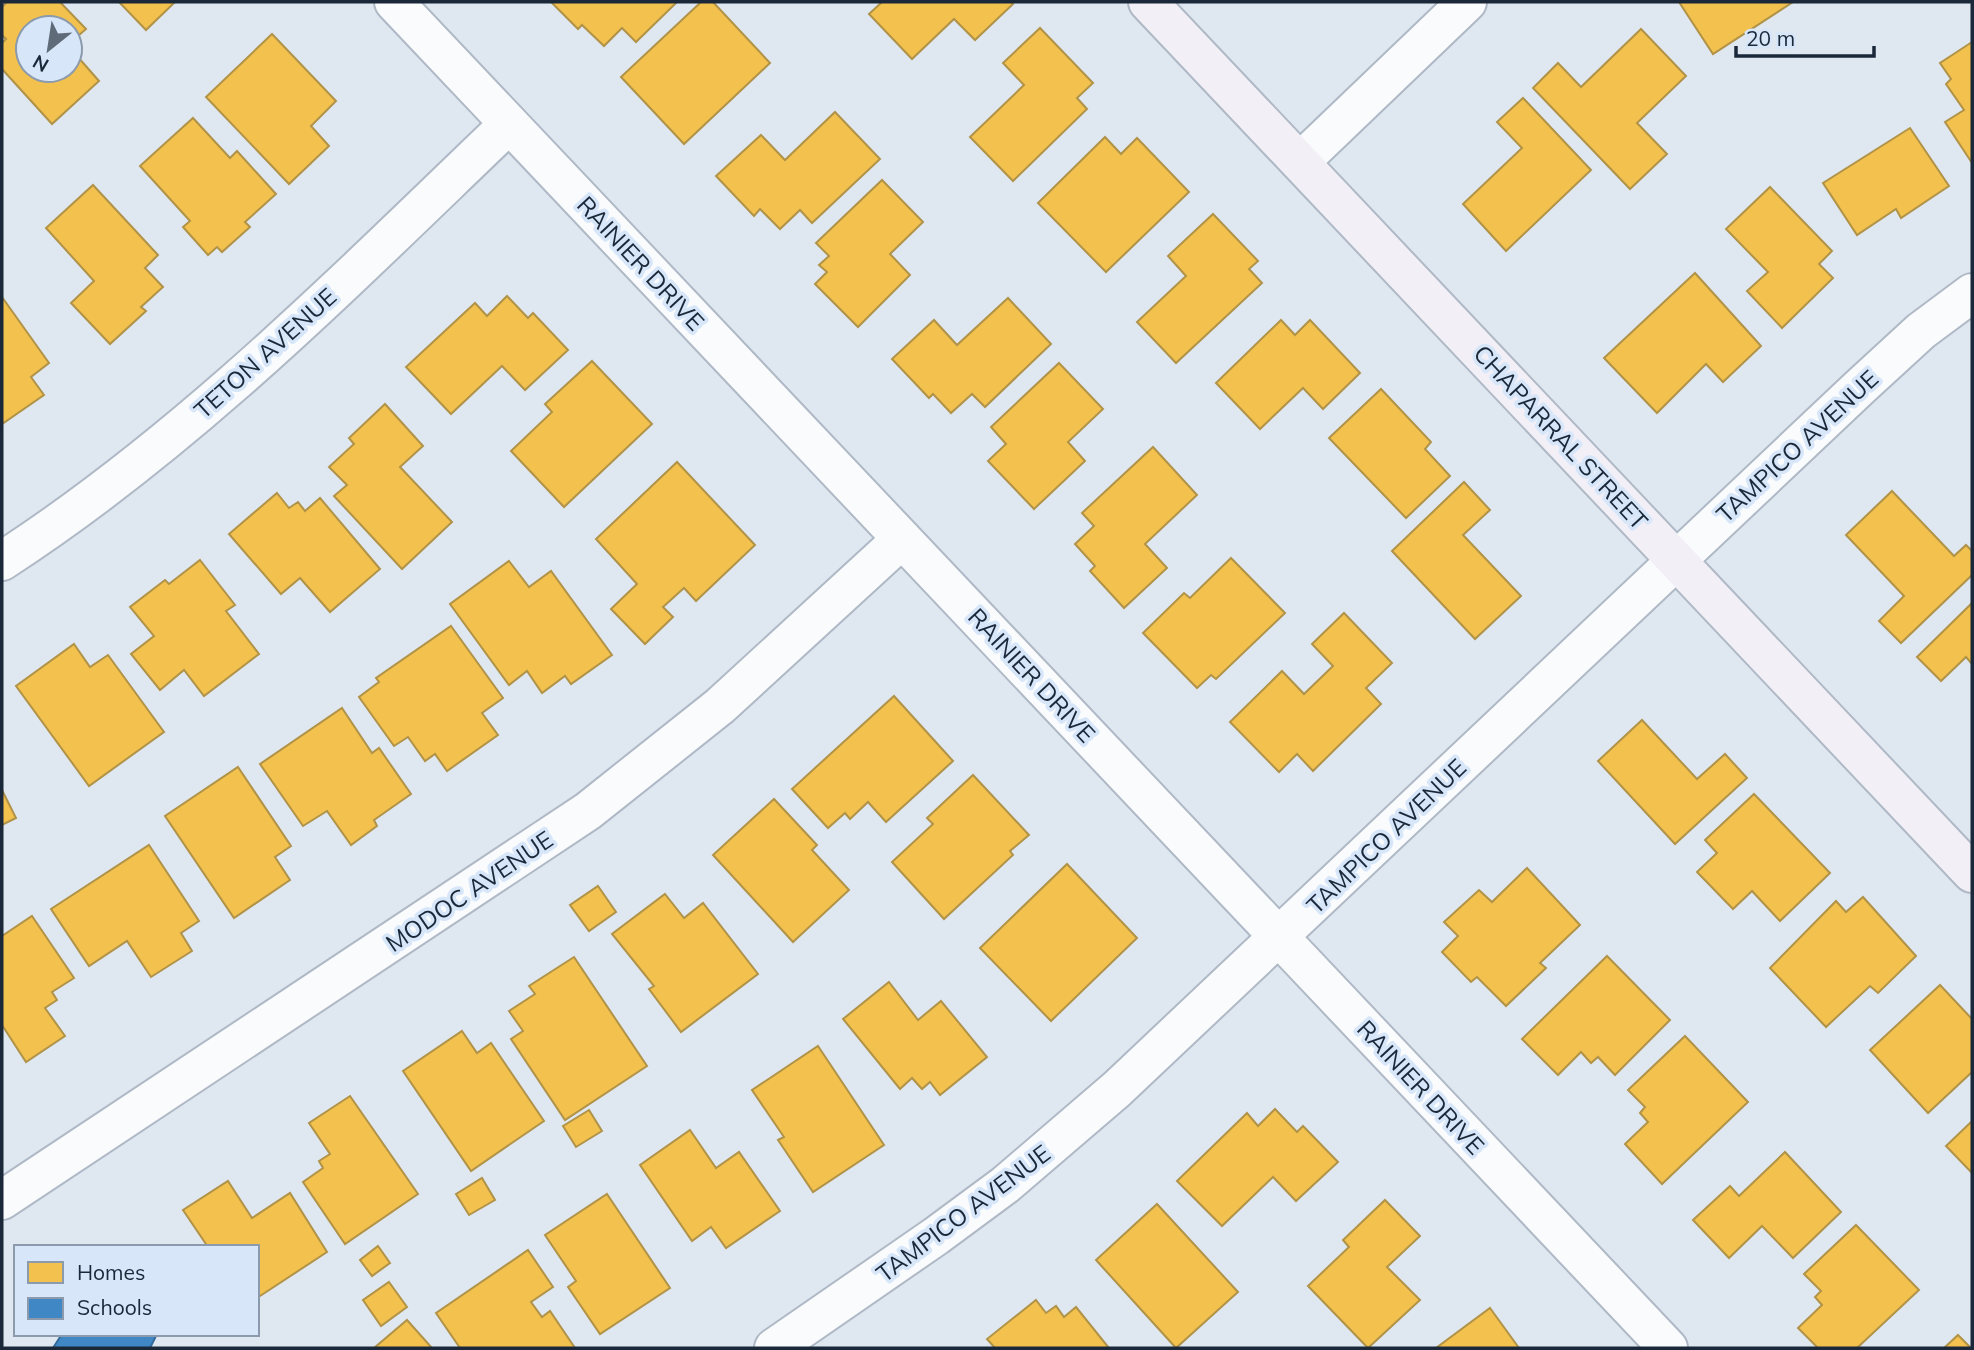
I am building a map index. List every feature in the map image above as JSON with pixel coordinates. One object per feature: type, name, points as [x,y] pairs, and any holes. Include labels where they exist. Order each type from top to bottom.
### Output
[{"type":"street","name":"RAINIER DRIVE","points":[[394,2],[1668,1348]]},
{"type":"street","name":"CHAPARRAL STREET","points":[[1149,2],[1972,873]]},
{"type":"street","points":[[1301,162],[1467,2]]},
{"type":"street","name":"TETON AVENUE","points":[[2,561],[89,501],[203,411],[330,295],[509,124]]},
{"type":"street","name":"TAMPICO AVENUE","points":[[774,1348],[926,1244],[1005,1185],[1117,1089],[1921,331],[1972,293]]},
{"type":"street","name":"MODOC AVENUE","points":[[2,1200],[588,811],[720,706],[902,539]]},
{"type":"building: Homes","points":[[7,2],[60,2],[72,14],[14,14],[14,82],[2,69],[2,43],[6,39],[2,35],[2,7]]},
{"type":"building: Homes","points":[[119,2],[175,2],[146,30]]},
{"type":"building: Homes","points":[[551,2],[677,2],[636,42],[622,28],[604,46],[582,25],[578,29]]},
{"type":"building: Homes","points":[[701,2],[713,2],[770,63],[684,144],[621,77]]},
{"type":"building: Homes","points":[[882,2],[1013,4],[975,40],[954,19],[912,59],[869,14]]},
{"type":"building: Homes","points":[[1679,2],[1793,2],[1713,54]]},
{"type":"building: Homes","points":[[1040,28],[1093,83],[1077,98],[1087,109],[1013,181],[970,137],[1024,85],[1003,63]]},
{"type":"building: Homes","points":[[1641,29],[1686,76],[1637,123],[1667,154],[1630,189],[1533,88],[1558,63],[1581,87]]},
{"type":"building: Homes","points":[[272,34],[336,101],[311,126],[329,146],[289,184],[206,97]]},
{"type":"building: Homes","points":[[1972,42],[1972,163],[1945,122],[1964,110],[1946,84],[1951,79],[1940,63]]},
{"type":"building: Homes","points":[[84,64],[99,81],[52,124],[16,84],[84,84]]},
{"type":"building: Homes","points":[[1523,98],[1591,170],[1506,251],[1463,204],[1522,148],[1497,122]]},
{"type":"building: Homes","points":[[835,112],[880,159],[812,223],[800,210],[780,229],[760,209],[754,216],[716,176],[761,135],[785,160]]},
{"type":"building: Homes","points":[[193,118],[230,158],[237,151],[276,194],[245,222],[250,227],[222,252],[217,247],[208,255],[183,227],[190,221],[140,166]]},
{"type":"building: Homes","points":[[1910,128],[1949,186],[1901,218],[1896,209],[1857,235],[1823,183]]},
{"type":"building: Homes","points":[[1105,137],[1121,154],[1137,138],[1189,192],[1106,272],[1038,203]]},
{"type":"building: Homes","points":[[882,180],[923,222],[890,254],[910,275],[858,327],[815,284],[827,272],[819,265],[829,256],[816,243]]},
{"type":"building: Homes","points":[[93,185],[158,255],[145,268],[163,287],[141,307],[146,311],[110,344],[71,303],[94,281],[46,228]]},
{"type":"building: Homes","points":[[1770,187],[1832,251],[1819,264],[1833,278],[1782,328],[1747,291],[1768,272],[1726,229]]},
{"type":"building: Homes","points":[[1213,214],[1258,261],[1249,269],[1262,283],[1176,363],[1137,322],[1186,276],[1168,256]]},
{"type":"building: Homes","points":[[1695,273],[1761,346],[1723,382],[1706,364],[1657,413],[1604,358]]},
{"type":"building: Homes","points":[[507,296],[528,318],[533,313],[568,350],[525,390],[502,366],[451,414],[406,367],[475,303],[487,316]]},
{"type":"building: Homes","points":[[2,297],[49,363],[31,377],[44,395],[2,424]]},
{"type":"building: Homes","points":[[1008,298],[1051,344],[985,407],[972,394],[951,413],[933,394],[929,398],[892,359],[934,320],[957,345]]},
{"type":"building: Homes","points":[[1281,320],[1295,335],[1310,320],[1360,373],[1323,409],[1303,388],[1260,429],[1216,383]]},
{"type":"building: Homes","points":[[592,361],[652,424],[564,507],[511,451],[552,412],[545,404]]},
{"type":"building: Homes","points":[[1059,363],[1103,409],[1068,442],[1085,461],[1034,509],[988,461],[1006,444],[991,427]]},
{"type":"building: Homes","points":[[1381,389],[1431,442],[1425,449],[1450,476],[1406,518],[1329,438]]},
{"type":"building: Homes","points":[[385,404],[423,446],[400,467],[452,522],[402,569],[334,496],[347,485],[329,467],[354,444],[349,438]]},
{"type":"building: Homes","points":[[1153,447],[1197,495],[1145,544],[1167,568],[1124,608],[1090,571],[1095,566],[1075,544],[1094,526],[1082,513]]},
{"type":"building: Homes","points":[[677,462],[755,545],[696,601],[684,588],[663,607],[673,617],[645,644],[611,609],[637,584],[596,539]]},
{"type":"building: Homes","points":[[1464,482],[1490,510],[1463,535],[1521,596],[1475,639],[1392,551]]},
{"type":"building: Homes","points":[[1892,491],[1954,556],[1966,545],[1972,551],[1972,575],[1901,643],[1879,621],[1904,596],[1846,535]]},
{"type":"building: Homes","points":[[277,493],[289,508],[298,502],[305,511],[320,498],[380,569],[330,612],[300,578],[281,594],[229,534]]},
{"type":"building: Homes","points":[[1231,558],[1285,613],[1216,679],[1211,675],[1197,688],[1143,633],[1184,593],[1190,598]]},
{"type":"building: Homes","points":[[200,560],[235,605],[226,611],[259,654],[204,696],[184,670],[160,690],[131,654],[154,636],[130,607],[165,580],[169,584]]},
{"type":"building: Homes","points":[[509,561],[529,587],[551,571],[612,655],[571,684],[565,676],[542,693],[527,671],[509,685],[450,604]]},
{"type":"building: Homes","points":[[1972,603],[1972,664],[1966,657],[1941,681],[1917,657]]},
{"type":"building: Homes","points":[[1344,613],[1392,663],[1366,688],[1381,704],[1313,771],[1297,754],[1279,772],[1230,722],[1282,671],[1304,694],[1333,666],[1312,644]]},
{"type":"building: Homes","points":[[451,626],[503,698],[482,713],[498,735],[447,771],[435,754],[425,761],[408,737],[394,746],[359,697],[379,682],[376,678]]},
{"type":"building: Homes","points":[[74,644],[90,667],[108,655],[164,732],[89,786],[16,686]]},
{"type":"building: Homes","points":[[894,696],[953,761],[886,822],[868,802],[850,819],[845,813],[828,828],[792,789]]},
{"type":"building: Homes","points":[[342,708],[372,753],[379,748],[411,794],[374,820],[377,826],[351,845],[327,811],[303,826],[260,764]]},
{"type":"building: Homes","points":[[1642,720],[1697,779],[1725,754],[1747,778],[1675,844],[1598,761]]},
{"type":"building: Homes","points":[[238,767],[291,846],[275,857],[290,880],[234,918],[165,816]]},
{"type":"building: Homes","points":[[973,775],[1029,835],[1010,851],[1013,855],[944,919],[892,862],[933,824],[927,818]]},
{"type":"building: Homes","points":[[2,790],[16,818],[2,825]]},
{"type":"building: Homes","points":[[1754,794],[1830,873],[1780,921],[1752,891],[1733,909],[1697,872],[1717,853],[1705,840]]},
{"type":"building: Homes","points":[[774,799],[817,845],[812,850],[849,890],[793,942],[713,855]]},
{"type":"building: Homes","points":[[149,845],[199,921],[181,933],[192,951],[151,977],[127,941],[89,966],[51,909]]},
{"type":"building: Homes","points":[[1067,864],[1137,938],[1051,1021],[980,948]]},
{"type":"building: Homes","points":[[1527,868],[1580,925],[1540,963],[1546,968],[1506,1006],[1477,977],[1471,982],[1442,952],[1458,936],[1444,922],[1479,890],[1492,902]]},
{"type":"building: Homes","points":[[598,886],[616,912],[589,931],[570,905]]},
{"type":"building: Homes","points":[[665,894],[684,918],[703,903],[758,974],[681,1032],[649,989],[654,986],[612,934]]},
{"type":"building: Homes","points":[[1863,897],[1916,956],[1878,993],[1870,986],[1826,1027],[1770,968],[1836,901],[1846,912]]},
{"type":"building: Homes","points":[[32,916],[74,978],[52,992],[57,1000],[45,1008],[65,1036],[26,1062],[2,1025],[2,936]]},
{"type":"building: Homes","points":[[1607,956],[1670,1020],[1615,1075],[1598,1057],[1591,1063],[1581,1052],[1558,1075],[1522,1039]]},
{"type":"building: Homes","points":[[574,957],[647,1066],[565,1120],[511,1039],[523,1031],[509,1011],[535,994],[529,986]]},
{"type":"building: Homes","points":[[889,982],[918,1020],[941,1001],[987,1057],[940,1095],[930,1082],[922,1089],[912,1078],[900,1089],[843,1019]]},
{"type":"building: Homes","points":[[1940,985],[1972,1019],[1972,1072],[1928,1113],[1870,1050]]},
{"type":"building: Homes","points":[[462,1031],[477,1053],[491,1043],[544,1121],[471,1171],[403,1071]]},
{"type":"building: Homes","points":[[1685,1036],[1748,1102],[1662,1184],[1625,1144],[1648,1122],[1640,1113],[1645,1107],[1628,1090]]},
{"type":"building: Homes","points":[[818,1046],[884,1145],[813,1192],[778,1140],[784,1137],[752,1090]]},
{"type":"building: Homes","points":[[350,1096],[418,1194],[345,1244],[303,1182],[323,1168],[319,1161],[330,1154],[309,1123]]},
{"type":"building: Homes","points":[[1275,1109],[1297,1132],[1303,1126],[1338,1162],[1296,1201],[1273,1177],[1222,1226],[1177,1181],[1247,1113],[1258,1126]]},
{"type":"building: Homes","points":[[589,1110],[602,1131],[576,1147],[563,1126]]},
{"type":"building: Homes","points":[[1972,1121],[1972,1173],[1946,1146]]},
{"type":"building: Homes","points":[[690,1130],[716,1168],[739,1152],[780,1211],[726,1248],[711,1227],[692,1241],[640,1165]]},
{"type":"building: Homes","points":[[1785,1152],[1841,1212],[1793,1258],[1762,1226],[1729,1258],[1693,1220],[1730,1186],[1739,1196]]},
{"type":"building: Homes","points":[[482,1178],[495,1200],[469,1215],[456,1194]]},
{"type":"building: Homes","points":[[228,1181],[252,1218],[290,1193],[327,1252],[259,1297],[259,1245],[207,1245],[183,1210]]},
{"type":"building: Homes","points":[[607,1194],[670,1288],[600,1334],[568,1287],[576,1281],[545,1235]]},
{"type":"building: Homes","points":[[1385,1200],[1420,1236],[1387,1267],[1420,1300],[1368,1348],[1308,1286],[1349,1247],[1343,1240]]},
{"type":"building: Homes","points":[[1157,1204],[1238,1292],[1176,1348],[1096,1260]]},
{"type":"building: Homes","points":[[1856,1225],[1919,1290],[1857,1348],[1818,1348],[1798,1328],[1822,1305],[1815,1297],[1821,1291],[1804,1274]]},
{"type":"building: Homes","points":[[378,1246],[390,1263],[372,1276],[360,1260]]},
{"type":"building: Homes","points":[[528,1250],[553,1287],[531,1302],[542,1317],[550,1311],[575,1348],[460,1348],[436,1313]]},
{"type":"building: Homes","points":[[389,1282],[407,1307],[381,1326],[363,1300]]},
{"type":"building: Homes","points":[[1036,1300],[1046,1313],[1056,1306],[1064,1317],[1076,1307],[1109,1348],[995,1348],[987,1339]]},
{"type":"building: Homes","points":[[1490,1308],[1519,1348],[1436,1348]]},
{"type":"building: Homes","points":[[407,1320],[432,1348],[374,1348]]},
{"type":"building: Homes","points":[[1958,1335],[1971,1348],[1944,1348]]},
{"type":"building: Schools","points":[[61,1336],[156,1336],[150,1348],[53,1348]]}]
